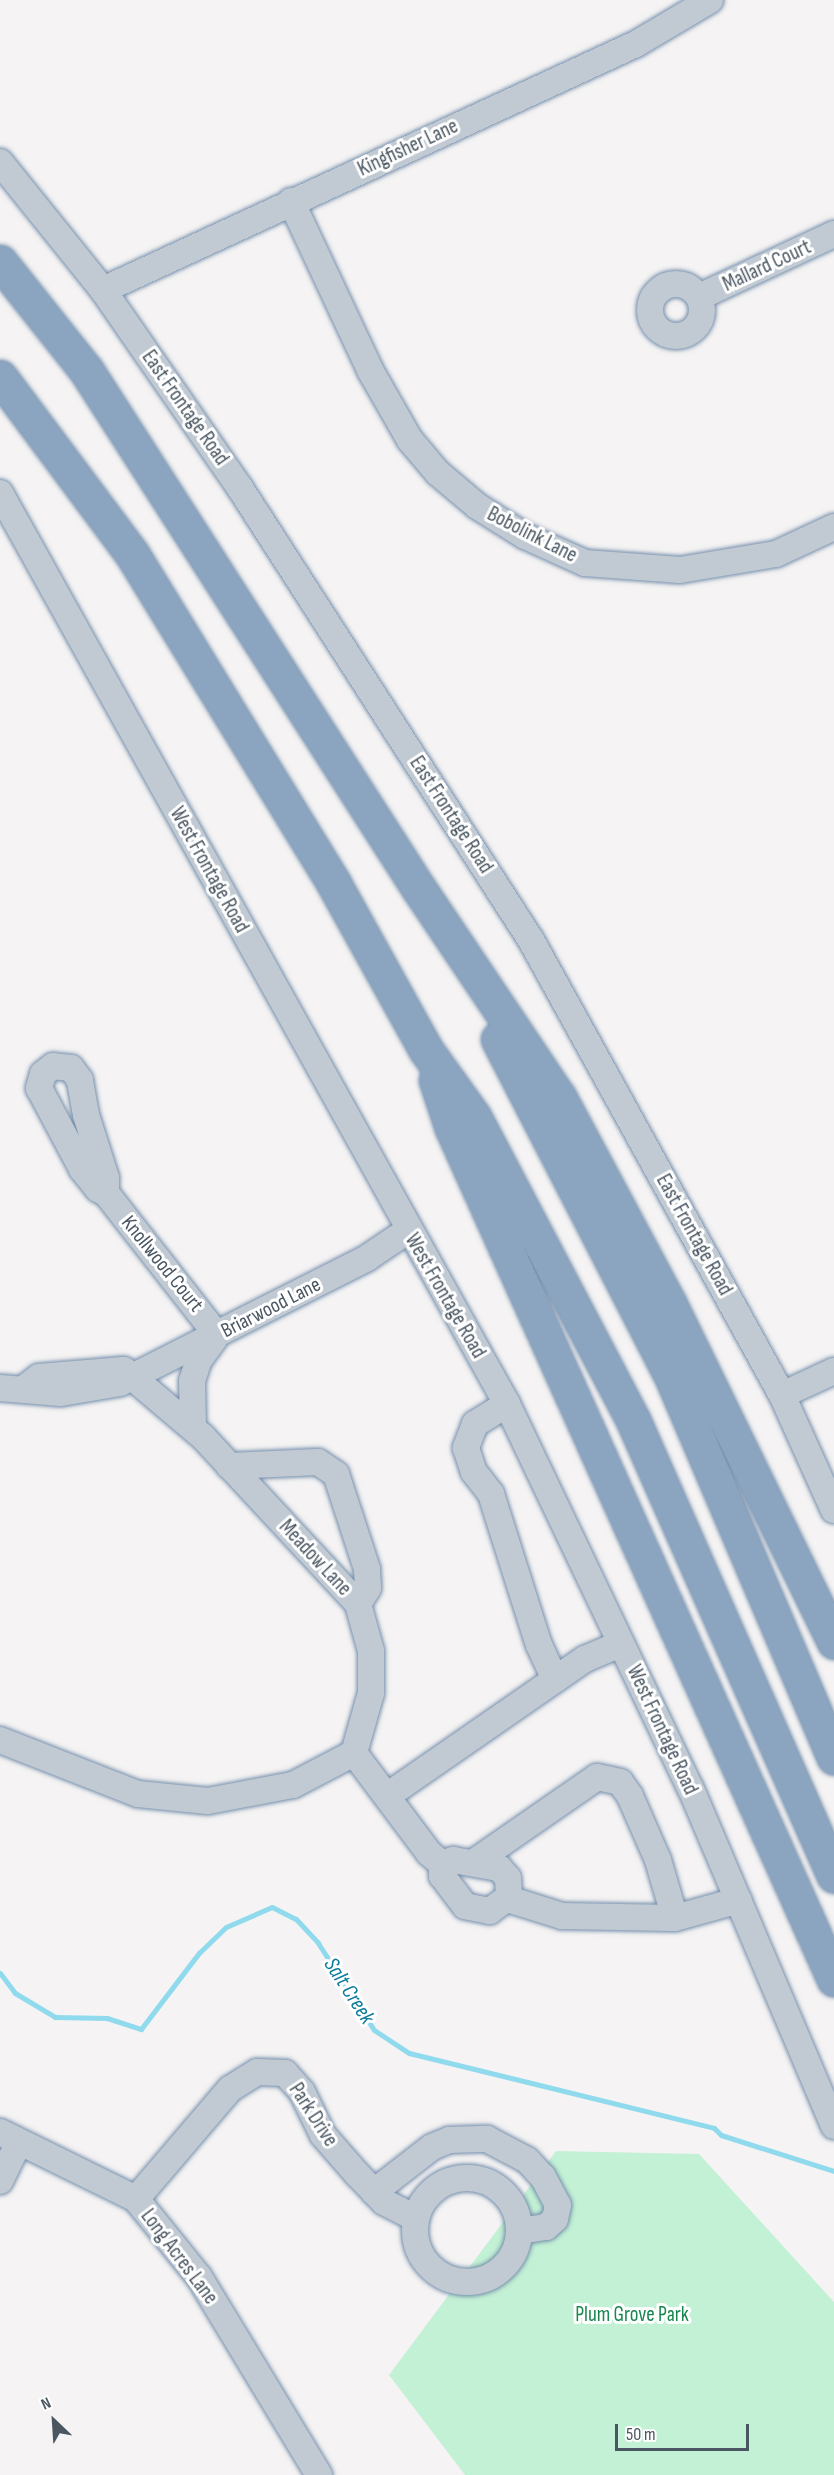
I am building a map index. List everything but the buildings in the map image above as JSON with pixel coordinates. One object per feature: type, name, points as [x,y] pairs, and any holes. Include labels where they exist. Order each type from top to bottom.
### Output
[{"type":"highway","points":[[0,262],[86,370],[419,890],[559,1097],[669,1303],[834,1642]]},
{"type":"highway","points":[[0,377],[132,554],[334,884],[426,1050],[474,1117],[633,1419],[834,1876]]},
{"type":"highway","points":[[419,890],[670,1373],[834,1757]]},
{"type":"highway","points":[[426,1050],[452,1128],[834,1979]]},
{"type":"street","name":"Kingfisher Lane","points":[[103,290],[291,201],[636,44],[710,0]]},
{"type":"street","name":"East Frontage Road","points":[[0,162],[103,290],[240,488],[531,940],[782,1395],[834,1510]]},
{"type":"street","name":"Bobolink Lane","points":[[291,201],[370,370],[410,440],[438,473],[477,506],[525,536],[585,562],[680,570],[776,554],[834,527]]},
{"type":"street","name":"Mallard Court","points":[[699,297],[834,234]]},
{"type":"street","name":"West Frontage Road","points":[[0,493],[407,1231],[507,1404],[739,1900],[834,2126]]},
{"type":"street","name":"Knollwood Court","points":[[106,1193],[106,1178],[90,1128],[80,1080],[71,1068],[53,1066],[43,1074],[39,1088],[85,1174],[106,1193],[217,1335]]},
{"type":"street","points":[[65,1138],[90,1128]]},
{"type":"street","name":"Briarwood Lane","points":[[131,1376],[367,1258],[407,1231]]},
{"type":"street","points":[[193,1426],[190,1391],[195,1371],[217,1335]]},
{"type":"street","points":[[0,1388],[26,1387],[35,1392],[121,1369],[131,1376]]},
{"type":"street","points":[[782,1395],[834,1371]]},
{"type":"street","name":"Meadow Lane","points":[[131,1376],[193,1426],[358,1604],[371,1651],[371,1693],[354,1753]]},
{"type":"street","points":[[507,1404],[475,1424],[466,1448],[474,1472],[491,1494],[539,1645],[555,1680]]},
{"type":"street","points":[[230,1466],[318,1462],[336,1474],[367,1569],[368,1588],[358,1604]]},
{"type":"street","points":[[387,1796],[555,1680],[604,1649],[621,1644]]},
{"type":"street","points":[[0,1740],[138,1794],[208,1801],[293,1785],[354,1753],[429,1853],[442,1864],[444,1883],[465,1906],[490,1911],[508,1899],[511,1889],[506,1874],[494,1866],[453,1860],[442,1864]]},
{"type":"street","points":[[473,1863],[597,1777],[620,1782],[630,1796],[658,1860],[675,1918]]},
{"type":"street","points":[[508,1899],[562,1916],[675,1918],[739,1900]]},
{"type":"street","name":"Park Drive","points":[[136,2199],[230,2089],[257,2072],[285,2073],[302,2092],[323,2135],[374,2192],[415,2218]]},
{"type":"street","points":[[0,2181],[10,2137]]},
{"type":"street","name":"Long Acres Lane","points":[[10,2137],[136,2199],[199,2277],[319,2475]]},
{"type":"street","points":[[374,2192],[432,2147],[459,2138],[487,2139],[527,2160],[543,2178],[558,2205],[555,2219],[546,2227],[519,2231]]},
{"type":"street","points":[[464,2177],[497,2187],[509,2199],[519,2231],[511,2256],[494,2274],[460,2282],[436,2272],[419,2252],[415,2218],[433,2189],[464,2177]]},
{"type":"green space","name":"Plum Grove Park","points":[[556,2151],[699,2154],[834,2302],[834,2475],[465,2475],[389,2375]]},
{"type":"waterway","name":"Salt Creek","points":[[0,1973],[15,1993],[55,2017],[107,2018],[141,2029],[199,1953],[226,1927],[272,1907],[296,1919],[318,1943],[374,2030],[409,2053],[714,2128],[721,2135],[834,2171]]}]
